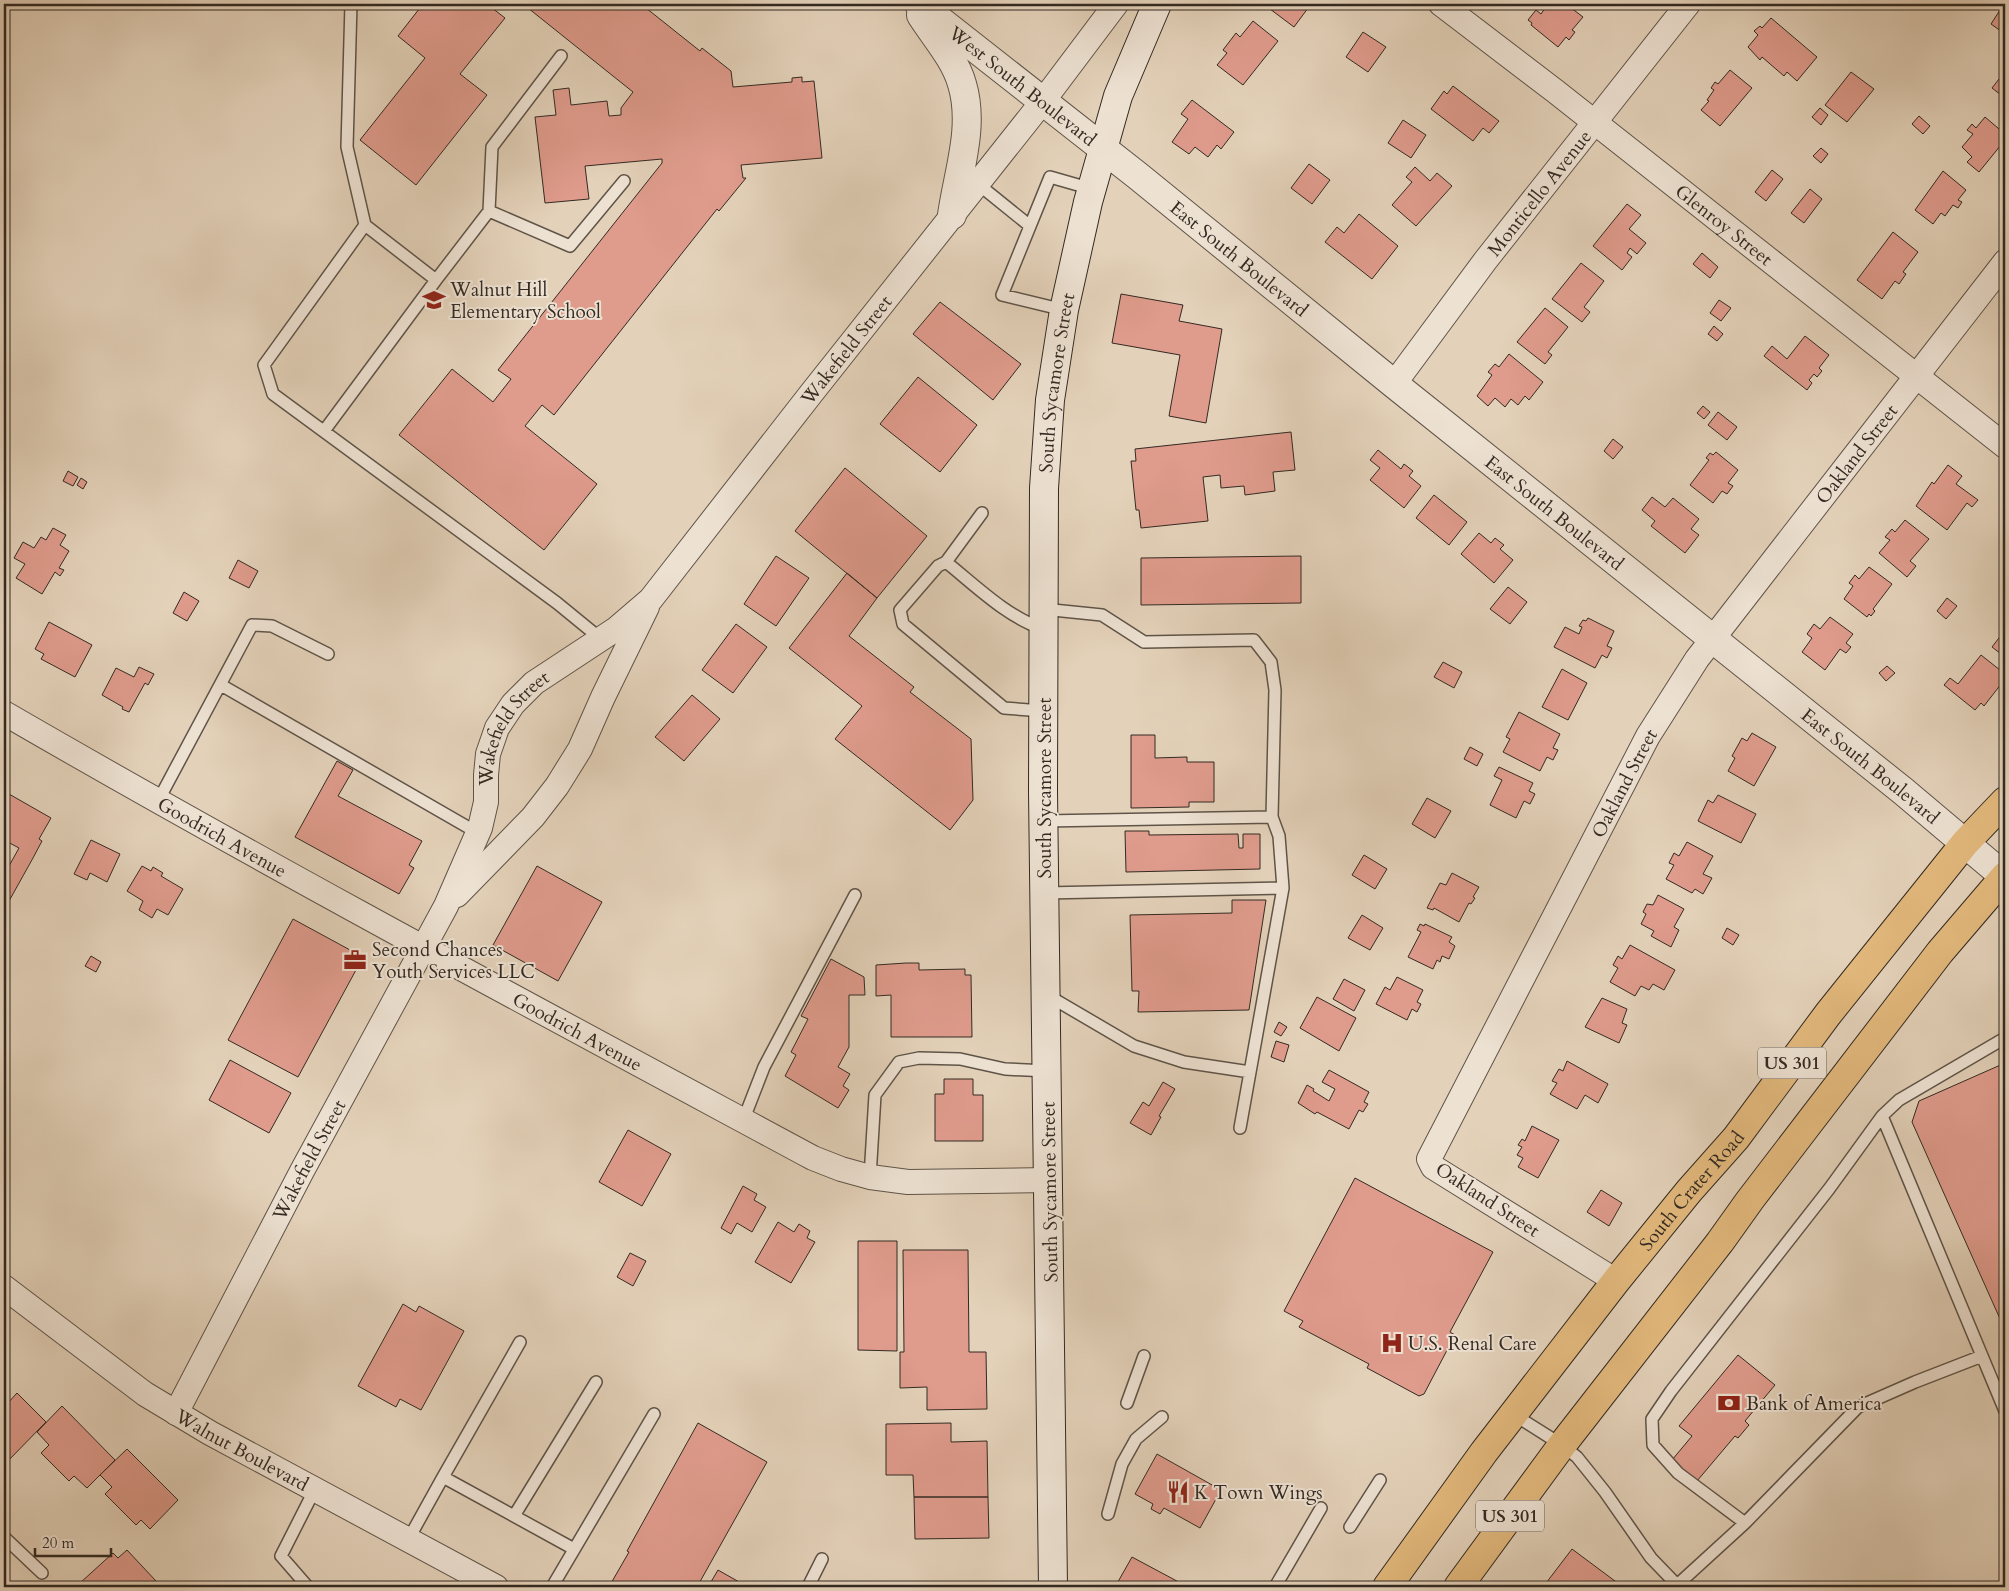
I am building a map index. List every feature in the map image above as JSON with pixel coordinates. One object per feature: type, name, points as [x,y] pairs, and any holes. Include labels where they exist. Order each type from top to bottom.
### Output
[{"type":"main road","name":"South Crater Road","points":[[1387,1587],[1513,1414],[1616,1281],[1689,1191],[1736,1138],[1828,1014],[1966,843],[2005,801]]},
{"type":"main road","name":"US 301","points":[[1458,1587],[1562,1445],[1935,960],[2005,877]]},
{"type":"street","points":[[913,4],[954,65],[962,83],[966,106],[967,134],[952,216]]},
{"type":"street","name":"West South Boulevard","points":[[919,4],[1103,148]]},
{"type":"street","points":[[1044,101],[1116,4]]},
{"type":"street","name":"South Sycamore Street","points":[[1053,1587],[1043,712],[1044,488],[1050,400],[1064,310],[1092,188],[1118,96],[1157,4]]},
{"type":"street","name":"Glenroy Street","points":[[1441,4],[1595,122],[2005,446]]},
{"type":"street","name":"Monticello Avenue","points":[[1394,384],[1485,261],[1688,4]]},
{"type":"street","name":"Wakefield Street","points":[[446,906],[533,817],[557,786],[580,748],[603,696],[651,599],[1044,101]]},
{"type":"street","name":"East South Boulevard","points":[[1103,148],[1394,384],[1903,791],[2005,877]]},
{"type":"street","name":"Oakland Street","points":[[1616,1281],[1433,1168],[1429,1159],[1648,736],[1697,659],[2005,262]]},
{"type":"street","name":"Wakefield Street","points":[[176,1413],[302,1171],[446,906],[478,833],[486,802],[488,754],[497,728],[513,704],[534,684],[601,639],[651,599]]},
{"type":"street","name":"Goodrich Avenue","points":[[4,713],[423,949],[813,1158],[841,1169],[870,1177],[908,1182],[1049,1180]]},
{"type":"street","name":"Walnut Boulevard","points":[[7,1294],[145,1394],[176,1413],[496,1587]]},
{"type":"lane","points":[[351,4],[347,147],[365,225],[436,280]]},
{"type":"lane","points":[[324,431],[436,280],[490,211],[492,147],[561,56]]},
{"type":"lane","points":[[1064,310],[1002,295],[1050,177],[1092,188]]},
{"type":"lane","points":[[490,211],[570,246],[624,181]]},
{"type":"lane","points":[[978,184],[1030,226]]},
{"type":"lane","points":[[365,225],[264,365],[274,394],[557,603],[601,639]]},
{"type":"lane","points":[[982,513],[946,562],[938,566],[900,610],[903,624],[1004,708],[1043,712]]},
{"type":"lane","points":[[946,562],[1012,614],[1033,626],[1043,619],[1102,615],[1144,642],[1254,640],[1271,662],[1275,690],[1272,817],[1278,836],[1283,888],[1240,1128]]},
{"type":"lane","points":[[158,801],[252,626],[272,626],[328,654]]},
{"type":"lane","points":[[221,685],[478,833]]},
{"type":"lane","points":[[1044,821],[1272,817]]},
{"type":"lane","points":[[1045,893],[1283,888]]},
{"type":"lane","points":[[744,1120],[764,1067],[855,895]]},
{"type":"lane","points":[[1047,995],[1134,1046],[1184,1062],[1250,1072]]},
{"type":"lane","points":[[1746,1523],[1678,1473],[1653,1445],[1652,1419],[1739,1302],[1829,1189],[1882,1116],[1899,1100],[2005,1038]]},
{"type":"lane","points":[[870,1177],[875,1095],[899,1062],[919,1058],[960,1059],[1005,1069],[1048,1071]]},
{"type":"lane","points":[[1882,1116],[2005,1412]]},
{"type":"lane","points":[[408,1540],[520,1342]]},
{"type":"lane","points":[[1128,1403],[1144,1356]]},
{"type":"lane","points":[[1677,1586],[1746,1523],[1858,1407],[1982,1356]]},
{"type":"lane","points":[[514,1516],[596,1382]]},
{"type":"lane","points":[[552,1587],[654,1414]]},
{"type":"lane","points":[[1513,1414],[1562,1445],[1577,1457],[1605,1492],[1652,1558],[1677,1586],[1690,1587]]},
{"type":"lane","points":[[1108,1514],[1122,1464],[1136,1439],[1162,1416]]},
{"type":"lane","points":[[443,1477],[574,1549]]},
{"type":"lane","points":[[1350,1527],[1380,1480]]},
{"type":"lane","points":[[305,1586],[281,1556],[315,1489]]},
{"type":"lane","points":[[1274,1587],[1321,1508]]},
{"type":"lane","points":[[4,1537],[42,1573]]},
{"type":"lane","points":[[808,1587],[822,1558]]},
{"type":"building","points":[[423,4],[487,4],[505,18],[460,74],[487,95],[416,185],[360,140],[425,58],[398,36]]},
{"type":"building","points":[[523,4],[641,4],[700,51],[702,48],[731,71],[733,87],[792,82],[792,78],[802,77],[802,82],[814,81],[822,158],[741,165],[743,178],[746,178],[719,211],[717,209],[554,415],[542,405],[525,426],[597,484],[544,550],[399,435],[452,369],[493,402],[511,379],[498,370],[662,163],[662,159],[585,166],[589,199],[545,203],[535,117],[556,115],[553,90],[569,88],[571,105],[607,101],[609,116],[621,115],[621,108],[633,92]]},
{"type":"building","points":[[1274,4],[1311,4],[1294,27],[1270,9]]},
{"type":"building","points":[[1544,4],[1566,4],[1583,17],[1572,30],[1575,32],[1569,40],[1566,37],[1558,47],[1531,25],[1532,23],[1528,20],[1536,10],[1541,14],[1545,8],[1542,6]]},
{"type":"building","points":[[2000,10],[2005,13],[2005,34],[1991,24]]},
{"type":"building","points":[[1771,18],[1817,57],[1797,81],[1787,72],[1784,76],[1762,57],[1760,60],[1748,47],[1758,35],[1754,31],[1760,26],[1762,28]]},
{"type":"building","points":[[1253,21],[1278,41],[1243,85],[1217,65],[1227,53],[1223,50],[1236,33],[1240,37]]},
{"type":"building","points":[[1363,32],[1386,47],[1368,72],[1346,57]]},
{"type":"building","points":[[1730,70],[1752,88],[1720,126],[1701,110],[1709,101],[1707,100],[1714,90],[1711,88],[1715,82],[1718,84]]},
{"type":"building","points":[[1851,72],[1874,89],[1847,122],[1825,105]]},
{"type":"building","points":[[1999,79],[2005,83],[2005,98],[1992,88]]},
{"type":"building","points":[[1453,86],[1499,121],[1489,133],[1483,128],[1473,141],[1431,109],[1444,91],[1447,94]]},
{"type":"building","points":[[1192,100],[1234,132],[1221,149],[1217,145],[1208,157],[1195,147],[1189,154],[1172,142],[1188,119],[1181,114]]},
{"type":"building","points":[[1820,108],[1828,115],[1821,125],[1812,117]]},
{"type":"building","points":[[1919,116],[1930,126],[1923,134],[1912,124]]},
{"type":"building","points":[[1985,117],[2005,134],[2005,140],[1979,172],[1967,162],[1972,157],[1962,147],[1973,134],[1967,130],[1972,124],[1976,128]]},
{"type":"building","points":[[1403,120],[1426,135],[1411,158],[1388,143]]},
{"type":"building","points":[[1821,148],[1828,154],[1821,163],[1813,156]]},
{"type":"building","points":[[1309,164],[1330,180],[1312,204],[1291,188]]},
{"type":"building","points":[[1415,167],[1430,181],[1437,173],[1452,186],[1416,226],[1392,205],[1412,182],[1406,177]]},
{"type":"building","points":[[1772,170],[1783,179],[1766,201],[1755,192]]},
{"type":"building","points":[[1943,171],[1966,190],[1958,200],[1962,202],[1958,208],[1953,205],[1945,216],[1941,213],[1933,224],[1915,210]]},
{"type":"building","points":[[1810,189],[1822,199],[1804,223],[1791,213]]},
{"type":"building","points":[[1627,204],[1641,215],[1629,229],[1646,243],[1637,254],[1630,248],[1627,253],[1632,257],[1622,270],[1593,246]]},
{"type":"building","points":[[1359,214],[1398,246],[1372,279],[1325,242],[1337,227],[1344,233]]},
{"type":"building","points":[[1893,232],[1918,252],[1903,272],[1906,274],[1899,284],[1895,281],[1882,299],[1857,280]]},
{"type":"building","points":[[1702,253],[1718,267],[1710,278],[1693,264]]},
{"type":"building","points":[[1581,263],[1604,281],[1584,307],[1590,312],[1582,322],[1552,299]]},
{"type":"building","points":[[1121,294],[1183,305],[1179,321],[1222,329],[1206,423],[1169,416],[1180,355],[1112,343]]},
{"type":"building","points":[[1719,300],[1731,308],[1721,321],[1710,313]]},
{"type":"building","points":[[940,302],[1021,364],[993,400],[913,334]]},
{"type":"building","points":[[1545,308],[1568,327],[1548,352],[1552,355],[1545,364],[1517,342]]},
{"type":"building","points":[[1714,326],[1723,334],[1717,341],[1708,334]]},
{"type":"building","points":[[1805,336],[1829,355],[1819,368],[1822,371],[1817,377],[1814,374],[1809,380],[1812,383],[1807,390],[1764,356],[1772,346],[1787,359]]},
{"type":"building","points":[[1509,354],[1543,382],[1529,400],[1525,396],[1518,405],[1511,399],[1505,407],[1495,398],[1488,406],[1477,396],[1492,375],[1488,372],[1495,364],[1499,367]]},
{"type":"building","points":[[918,377],[977,425],[940,472],[880,424]]},
{"type":"building","points":[[1703,406],[1710,412],[1704,419],[1697,413]]},
{"type":"building","points":[[1718,412],[1737,427],[1727,440],[1708,425]]},
{"type":"building","points":[[1291,432],[1295,470],[1273,472],[1275,491],[1245,495],[1244,486],[1221,488],[1220,475],[1203,477],[1208,521],[1141,528],[1139,510],[1136,510],[1131,461],[1136,461],[1135,449]]},
{"type":"building","points":[[1613,439],[1623,447],[1613,459],[1604,451]]},
{"type":"building","points":[[1378,450],[1401,469],[1404,464],[1413,471],[1409,476],[1421,486],[1404,508],[1370,480],[1380,468],[1370,460]]},
{"type":"building","points":[[1716,452],[1738,470],[1728,483],[1733,486],[1727,494],[1722,491],[1713,503],[1690,485],[1709,460],[1706,458],[1710,453],[1713,455]]},
{"type":"building","points":[[1948,465],[1962,476],[1956,484],[1978,500],[1972,507],[1967,503],[1947,530],[1916,506],[1932,482],[1934,484]]},
{"type":"building","points":[[845,468],[927,536],[877,598],[795,531]]},
{"type":"building","points":[[68,471],[78,477],[73,486],[63,481]]},
{"type":"building","points":[[81,478],[87,482],[83,489],[77,485]]},
{"type":"building","points":[[1434,495],[1467,522],[1449,545],[1416,518]]},
{"type":"building","points":[[1652,497],[1665,507],[1673,498],[1699,519],[1691,529],[1699,535],[1685,553],[1651,526],[1655,521],[1642,510]]},
{"type":"building","points":[[1905,520],[1929,539],[1910,561],[1916,566],[1907,577],[1879,553],[1890,540],[1885,537],[1892,529],[1895,532]]},
{"type":"building","points":[[53,528],[66,535],[60,545],[69,551],[59,568],[64,570],[60,576],[55,572],[42,594],[16,578],[25,564],[14,558],[23,542],[34,548],[41,537],[46,540]]},
{"type":"building","points":[[1479,533],[1491,543],[1495,538],[1504,545],[1500,549],[1513,560],[1494,583],[1461,554]]},
{"type":"building","points":[[776,556],[809,578],[776,626],[744,604]]},
{"type":"building","points":[[1301,556],[1301,603],[1141,605],[1141,558]]},
{"type":"building","points":[[238,560],[258,571],[249,588],[229,578]]},
{"type":"building","points":[[1869,567],[1892,584],[1873,609],[1875,611],[1871,616],[1869,614],[1867,617],[1844,599],[1853,586],[1849,583],[1855,575],[1859,579]]},
{"type":"building","points":[[847,573],[877,598],[849,636],[914,687],[910,692],[971,739],[973,800],[950,830],[835,739],[862,706],[789,648]]},
{"type":"building","points":[[1508,587],[1527,602],[1510,624],[1490,609]]},
{"type":"building","points":[[184,592],[199,601],[187,621],[173,613]]},
{"type":"building","points":[[1947,598],[1957,606],[1946,619],[1937,611]]},
{"type":"building","points":[[1830,617],[1853,634],[1846,643],[1851,647],[1846,653],[1840,649],[1825,670],[1802,652],[1812,638],[1807,634],[1814,624],[1820,629]]},
{"type":"building","points":[[1588,618],[1614,631],[1607,646],[1612,648],[1607,658],[1602,655],[1595,668],[1554,647],[1565,627],[1579,634],[1582,627],[1579,626],[1583,620],[1586,621]]},
{"type":"building","points":[[49,622],[92,645],[75,677],[41,659],[44,654],[35,649]]},
{"type":"building","points":[[736,624],[767,647],[733,693],[702,670]]},
{"type":"building","points":[[2005,630],[2005,657],[1992,647]]},
{"type":"building","points":[[1981,655],[2005,674],[2005,679],[1984,706],[1981,703],[1975,710],[1944,685],[1950,678],[1958,684]]},
{"type":"building","points":[[1443,662],[1462,672],[1454,688],[1434,677]]},
{"type":"building","points":[[1887,666],[1895,673],[1886,681],[1879,673]]},
{"type":"building","points":[[139,667],[154,674],[148,685],[145,683],[129,712],[102,695],[116,668],[134,677]]},
{"type":"building","points":[[1562,669],[1587,683],[1568,720],[1542,707]]},
{"type":"building","points":[[692,695],[720,719],[684,761],[655,737]]},
{"type":"building","points":[[1519,712],[1560,734],[1553,748],[1558,750],[1553,760],[1547,757],[1540,771],[1503,752],[1510,739],[1506,737]]},
{"type":"building","points":[[1752,733],[1776,747],[1754,786],[1728,771],[1735,758],[1732,756],[1742,738],[1747,741]]},
{"type":"building","points":[[1131,735],[1155,735],[1155,758],[1187,757],[1187,762],[1214,762],[1214,802],[1189,802],[1189,807],[1131,808]]},
{"type":"building","points":[[1470,747],[1483,754],[1477,766],[1464,759]]},
{"type":"building","points":[[337,761],[353,770],[338,796],[422,841],[409,865],[414,868],[399,894],[295,837]]},
{"type":"building","points":[[1499,767],[1533,783],[1529,791],[1535,794],[1530,804],[1524,801],[1516,818],[1490,805],[1502,780],[1494,776]]},
{"type":"building","points":[[9,794],[51,818],[39,839],[42,841],[4,910],[4,875],[19,848],[4,840],[4,835],[8,828],[4,825],[4,803]]},
{"type":"building","points":[[1718,795],[1756,814],[1741,843],[1698,821],[1708,800],[1713,803]]},
{"type":"building","points":[[1427,798],[1451,811],[1435,838],[1412,824]]},
{"type":"building","points":[[1125,831],[1149,831],[1149,835],[1238,834],[1239,848],[1243,848],[1243,834],[1260,834],[1260,869],[1126,872]]},
{"type":"building","points":[[91,840],[120,854],[107,882],[90,873],[87,880],[74,874]]},
{"type":"building","points":[[1687,842],[1713,856],[1703,874],[1712,878],[1703,894],[1695,889],[1692,893],[1666,879],[1674,865],[1669,863],[1674,853],[1679,856]]},
{"type":"building","points":[[1364,855],[1387,869],[1375,889],[1352,875]]},
{"type":"building","points":[[142,866],[151,871],[153,867],[163,873],[161,876],[183,889],[168,915],[157,909],[152,918],[139,910],[143,901],[127,891]]},
{"type":"building","points":[[537,866],[602,902],[558,981],[493,945]]},
{"type":"building","points":[[1452,873],[1479,887],[1473,897],[1475,898],[1471,904],[1469,903],[1459,922],[1434,908],[1433,910],[1427,908],[1440,883],[1446,885]]},
{"type":"building","points":[[1658,895],[1684,909],[1674,927],[1679,930],[1671,947],[1651,936],[1654,931],[1641,924],[1646,914],[1643,912],[1647,904],[1653,905]]},
{"type":"building","points":[[1232,900],[1266,900],[1249,1010],[1138,1012],[1139,991],[1132,991],[1130,915],[1232,913]]},
{"type":"building","points":[[1362,915],[1383,928],[1370,950],[1348,938]]},
{"type":"building","points":[[293,919],[363,957],[298,1077],[228,1040]]},
{"type":"building","points":[[1420,924],[1424,926],[1425,924],[1452,937],[1449,942],[1455,946],[1449,959],[1442,956],[1440,962],[1437,960],[1433,969],[1408,957],[1421,932],[1417,930]]},
{"type":"building","points":[[1727,928],[1739,935],[1733,945],[1722,938]]},
{"type":"building","points":[[1630,945],[1675,970],[1664,990],[1653,984],[1649,990],[1641,986],[1635,996],[1610,982],[1618,968],[1613,965],[1618,956],[1622,959]]},
{"type":"building","points":[[91,956],[101,962],[96,972],[85,966]]},
{"type":"building","points":[[831,959],[864,977],[865,995],[849,995],[849,1047],[838,1067],[850,1074],[843,1086],[849,1090],[838,1108],[785,1076],[796,1055],[791,1052],[808,1019],[801,1016]]},
{"type":"building","points":[[919,963],[919,970],[965,969],[965,975],[971,975],[972,1037],[891,1037],[891,995],[876,996],[876,965]]},
{"type":"building","points":[[1397,977],[1423,990],[1417,1002],[1421,1004],[1417,1012],[1412,1009],[1407,1020],[1376,1004],[1385,987],[1390,990]]},
{"type":"building","points":[[1344,979],[1365,990],[1354,1011],[1333,999]]},
{"type":"building","points":[[1317,997],[1356,1018],[1339,1051],[1300,1028]]},
{"type":"building","points":[[1602,998],[1627,1009],[1622,1023],[1627,1025],[1619,1043],[1585,1027]]},
{"type":"building","points":[[1279,1022],[1287,1027],[1281,1036],[1274,1032]]},
{"type":"building","points":[[1276,1041],[1289,1045],[1284,1062],[1271,1057]]},
{"type":"building","points":[[230,1060],[291,1093],[269,1133],[209,1100]]},
{"type":"building","points":[[1567,1061],[1608,1084],[1598,1103],[1585,1095],[1577,1109],[1550,1094],[1557,1083],[1552,1081],[1559,1069],[1563,1071]]},
{"type":"building","points":[[2005,1063],[2005,1330],[1912,1122],[1919,1101]]},
{"type":"building","points":[[1329,1070],[1369,1092],[1364,1102],[1368,1104],[1363,1112],[1359,1110],[1349,1129],[1317,1112],[1315,1114],[1298,1103],[1307,1085],[1329,1101],[1335,1089],[1322,1082]]},
{"type":"building","points":[[944,1079],[973,1079],[973,1095],[983,1095],[983,1141],[935,1141],[935,1094],[944,1094]]},
{"type":"building","points":[[1163,1082],[1175,1089],[1159,1116],[1161,1117],[1151,1135],[1130,1123],[1143,1102],[1149,1106]]},
{"type":"building","points":[[1532,1126],[1559,1140],[1538,1178],[1518,1167],[1523,1158],[1517,1155],[1522,1147],[1518,1145],[1522,1139],[1525,1141]]},
{"type":"building","points":[[628,1130],[671,1154],[642,1206],[599,1182]]},
{"type":"building","points":[[1355,1178],[1493,1252],[1450,1332],[1455,1335],[1424,1394],[1419,1396],[1367,1368],[1369,1364],[1299,1327],[1303,1321],[1284,1311]]},
{"type":"building","points":[[743,1186],[757,1194],[754,1200],[766,1207],[752,1232],[737,1223],[731,1234],[721,1228]]},
{"type":"building","points":[[1601,1190],[1622,1203],[1609,1226],[1587,1212]]},
{"type":"building","points":[[778,1222],[794,1232],[799,1224],[810,1231],[807,1238],[815,1242],[791,1283],[755,1262]]},
{"type":"building","points":[[858,1241],[897,1241],[897,1351],[858,1350]]},
{"type":"building","points":[[903,1250],[968,1250],[969,1352],[986,1352],[987,1409],[927,1410],[927,1387],[900,1388],[900,1352],[904,1352]]},
{"type":"building","points":[[630,1253],[646,1261],[633,1286],[617,1277]]},
{"type":"building","points":[[403,1304],[416,1312],[419,1306],[464,1331],[421,1410],[400,1399],[396,1407],[358,1386]]},
{"type":"building","name":"Bank of America","points":[[1738,1355],[1775,1385],[1745,1421],[1749,1425],[1738,1438],[1735,1436],[1697,1481],[1672,1460],[1692,1436],[1679,1426]]},
{"type":"building","points":[[17,1393],[46,1422],[4,1465],[4,1401],[7,1404]]},
{"type":"building","points":[[62,1406],[115,1460],[87,1488],[74,1476],[69,1481],[41,1453],[49,1445],[37,1432]]},
{"type":"building","points":[[698,1423],[767,1462],[697,1587],[613,1587],[610,1585],[629,1552],[627,1551]]},
{"type":"building","points":[[951,1423],[951,1442],[987,1441],[988,1497],[914,1497],[913,1475],[886,1475],[886,1424]]},
{"type":"building","points":[[127,1449],[178,1500],[150,1529],[141,1520],[136,1525],[105,1494],[112,1487],[100,1475]]},
{"type":"building","name":"K Town Wings","points":[[1157,1454],[1221,1490],[1200,1528],[1164,1508],[1160,1514],[1151,1509],[1153,1504],[1135,1494]]},
{"type":"building","points":[[914,1497],[988,1497],[989,1538],[915,1539]]},
{"type":"building","points":[[1572,1549],[1623,1587],[1543,1587]]},
{"type":"building","points":[[127,1550],[156,1581],[150,1587],[84,1587],[80,1583],[113,1553],[118,1558]]},
{"type":"building","points":[[1132,1557],[1188,1587],[1115,1587]]},
{"type":"building","points":[[718,1570],[748,1587],[708,1587]]},
{"type":"building","points":[[827,1584],[848,1584],[848,1587],[827,1587]]},
{"type":"building","points":[[929,1584],[930,1587],[855,1587],[855,1586]]},
{"type":"place","name":"Walnut Hill Elementary School","points":[[434,300]]},
{"type":"place","name":"Second Chances Youth Services LLC","points":[[355,960]]},
{"type":"place","name":"U.S. Renal Care","points":[[1392,1343]]},
{"type":"place","name":"Bank of America","points":[[1729,1403]]},
{"type":"place","name":"K Town Wings","points":[[1178,1492]]}]
